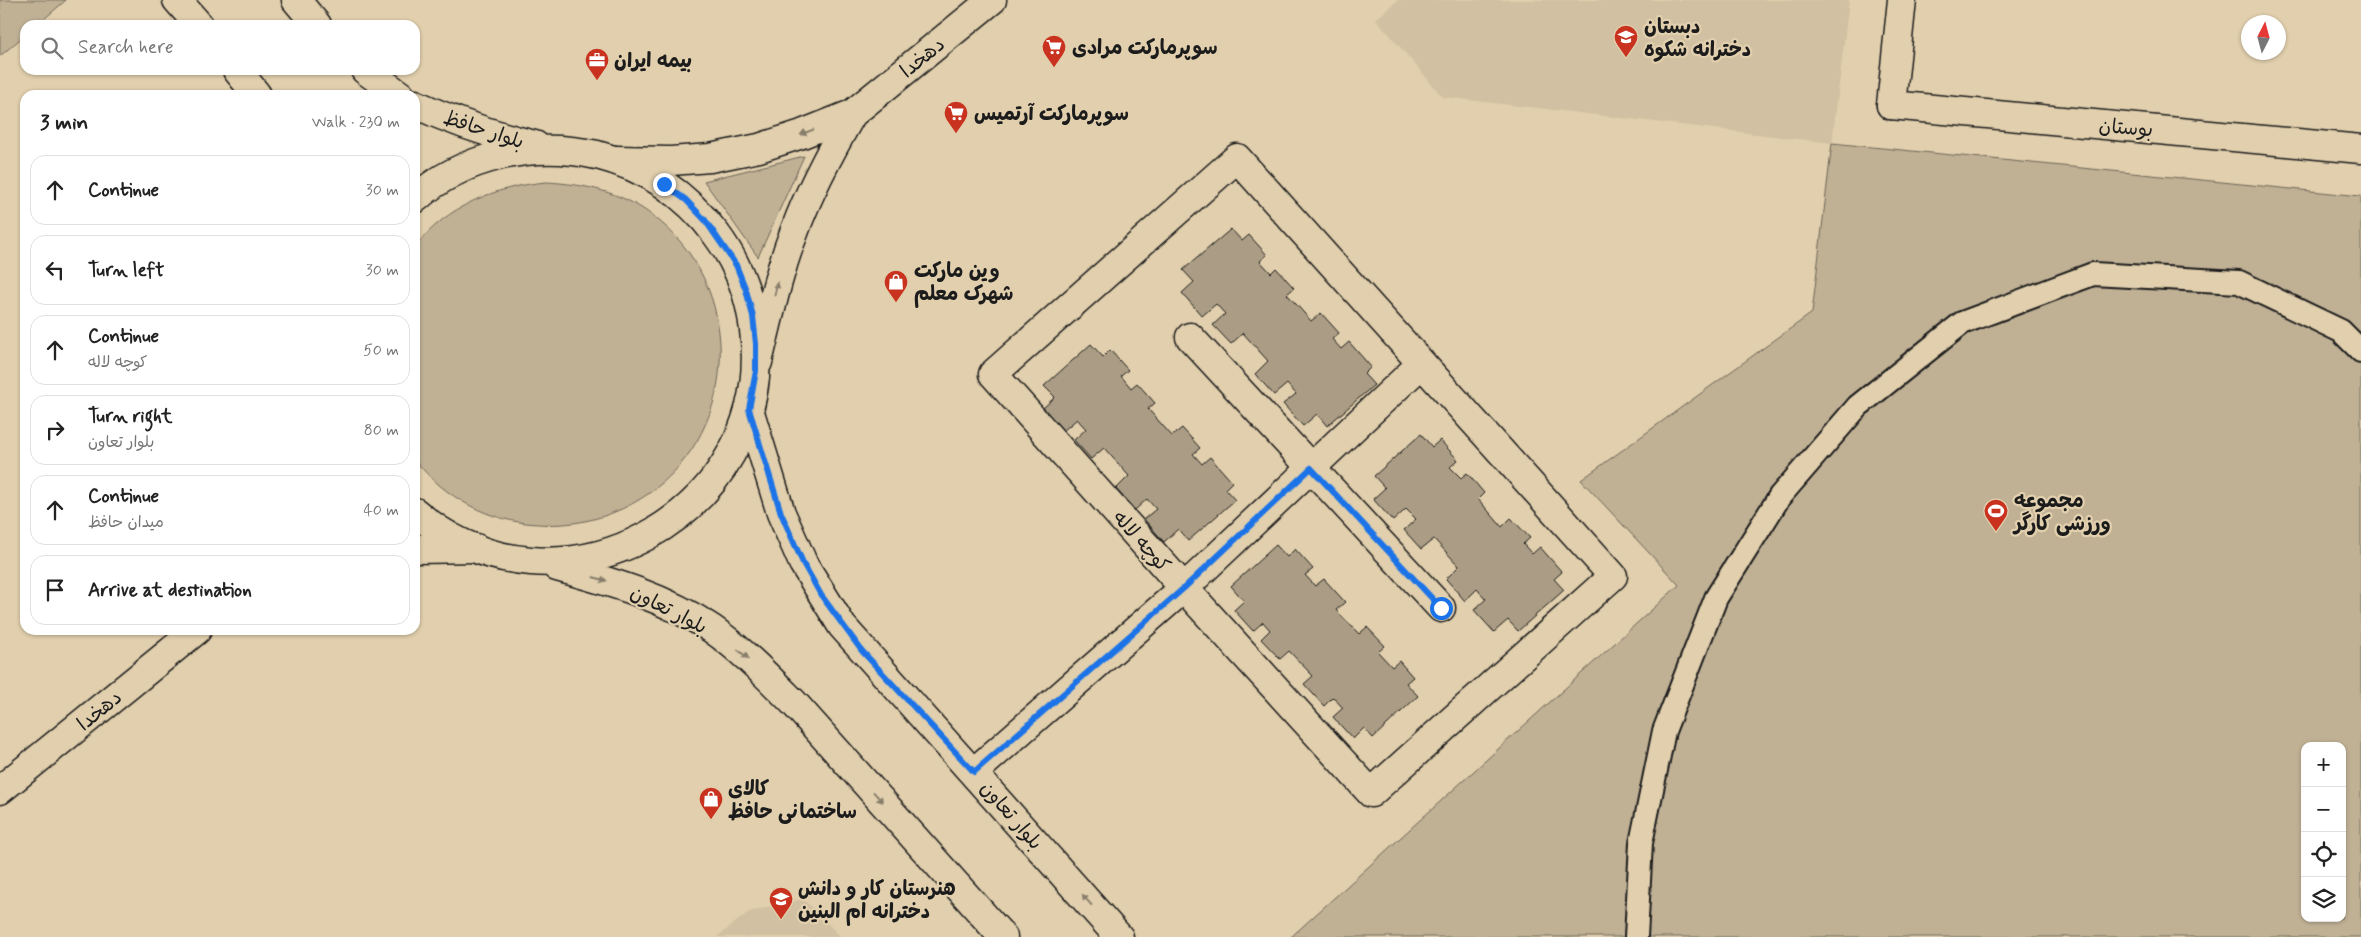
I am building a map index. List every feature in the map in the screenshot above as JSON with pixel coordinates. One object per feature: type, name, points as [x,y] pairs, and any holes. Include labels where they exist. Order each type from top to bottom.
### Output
[{"type":"street","points":[[177,0],[195,20]]},
{"type":"street","points":[[296,0],[313,20]]},
{"type":"street","name":"دهخدا","points":[[852,114],[992,0]]},
{"type":"street","name":"بوستان","points":[[1902,0],[1891,105],[2361,149]]},
{"type":"street","points":[[241,75],[254,90]]},
{"type":"street","points":[[371,75],[393,90]]},
{"type":"street","name":"بلوار حافظ","points":[[420,106],[449,120],[490,134],[554,149]]},
{"type":"street","points":[[615,160],[671,161],[710,158],[759,148],[802,134],[852,114]]},
{"type":"street","points":[[420,515],[450,536],[476,548],[506,557],[536,562],[560,561],[607,554],[636,543],[670,523],[689,508],[720,473],[742,431],[749,409],[778,279],[794,231],[825,161],[852,114]]},
{"type":"street","points":[[420,195],[446,176],[471,164],[525,150],[554,149],[585,152],[615,160],[648,175],[686,200],[722,241],[736,265],[746,290],[755,335],[756,371]]},
{"type":"street","name":"کوچه لاله","points":[[974,772],[1184,588],[994,374],[1236,158],[1421,364]]},
{"type":"street","points":[[1190,338],[1441,608]]},
{"type":"street","points":[[1421,364],[1613,576],[1371,793],[1184,588],[1421,364]]},
{"type":"street","name":"بلوار تعاون","points":[[749,409],[781,513],[803,563],[821,595],[862,651],[974,772],[1119,937]]},
{"type":"street","points":[[420,549],[476,548]]},
{"type":"street","name":"بلوار تعاون","points":[[536,562],[618,584],[665,602],[719,635],[757,666],[794,703],[1003,937]]},
{"type":"street","name":"دهخدا","points":[[0,790],[191,635]]},
{"type":"lane","points":[[1636,937],[1641,843],[1664,731],[1716,598],[1780,496],[1858,406],[1962,323],[2093,274],[2239,282],[2340,331],[2361,351]]},
{"type":"shaded area","points":[[0,0],[66,0],[43,20],[20,20],[20,39],[0,56]]},
{"type":"shaded area","name":"دبستان دخترانه شکوه","points":[[1398,0],[1849,0],[1832,143],[1443,97],[1376,19]]},
{"type":"shaded area","name":"مجموعه ورزشی کارگر","points":[[1832,143],[2361,196],[2361,937],[1291,937],[1679,585],[1581,480],[1812,313]]},
{"type":"shaded area","points":[[804,156],[758,257],[704,181]]},
{"type":"shaded area","points":[[546,182],[588,187],[616,195],[653,216],[683,245],[704,279],[716,316],[720,356],[715,395],[702,432],[679,466],[648,494],[636,502],[610,514],[568,524],[520,522],[486,513],[470,506],[440,486],[420,466],[420,241],[442,220],[458,209],[491,194]]},
{"type":"shaded area","name":"هنرستان کار و دانش دخترانه ام البنین","points":[[803,899],[841,937],[717,937],[749,912]]},
{"type":"building","points":[[1231,229],[1242,241],[1249,235],[1267,255],[1260,261],[1271,273],[1276,268],[1294,288],[1287,294],[1311,321],[1321,313],[1339,333],[1332,339],[1341,349],[1349,342],[1371,367],[1364,374],[1374,385],[1327,426],[1317,414],[1303,426],[1283,404],[1296,394],[1287,384],[1274,395],[1255,374],[1268,361],[1243,333],[1231,344],[1213,325],[1225,314],[1216,304],[1202,316],[1182,293],[1194,282],[1183,270]]},
{"type":"building","points":[[1091,344],[1103,357],[1110,350],[1128,370],[1121,376],[1131,388],[1137,383],[1155,403],[1148,409],[1172,436],[1182,428],[1200,448],[1193,454],[1202,464],[1210,457],[1232,482],[1225,489],[1235,500],[1188,541],[1178,529],[1164,542],[1144,519],[1156,509],[1147,499],[1135,510],[1116,489],[1129,476],[1104,448],[1091,459],[1074,440],[1086,429],[1077,419],[1063,431],[1042,409],[1055,397],[1044,386]]},
{"type":"building","points":[[1421,434],[1432,447],[1440,440],[1458,460],[1450,467],[1461,478],[1467,473],[1484,493],[1478,499],[1502,527],[1511,518],[1530,538],[1523,544],[1532,554],[1540,547],[1562,572],[1554,579],[1564,590],[1518,631],[1508,620],[1494,632],[1474,610],[1486,599],[1477,589],[1465,601],[1446,579],[1459,566],[1434,539],[1421,549],[1404,530],[1416,519],[1406,509],[1393,521],[1373,499],[1385,488],[1374,476]]},
{"type":"building","points":[[1276,545],[1287,557],[1295,549],[1313,569],[1305,575],[1315,586],[1324,579],[1345,602],[1336,610],[1359,634],[1367,627],[1385,646],[1378,652],[1392,667],[1399,661],[1413,677],[1406,683],[1418,696],[1373,738],[1364,728],[1353,739],[1333,717],[1343,708],[1333,697],[1324,706],[1304,684],[1313,676],[1289,651],[1280,659],[1261,639],[1270,630],[1263,622],[1253,631],[1234,610],[1244,601],[1231,586]]},
{"type":"place","name":"دبستان دخترانه شکوه","points":[[1626,58]]},
{"type":"place","name":"سوپرمارکت مرادی","points":[[1054,68]]},
{"type":"place","name":"بیمه ایران","points":[[597,81]]},
{"type":"place","name":"سوپرمارکت آرتمیس","points":[[956,134]]},
{"type":"place","name":"وین مارکت شهرک معلم","points":[[896,303]]},
{"type":"place","name":"مجموعه ورزشی کارگر","points":[[1996,532]]},
{"type":"place","name":"کالای ساختمانی حافظ","points":[[711,820]]},
{"type":"place","name":"هنرستان کار و دانش دخترانه ام البنین","points":[[781,920]]},
{"type":"route","points":[[664,184],[686,200],[722,241],[736,265],[746,290],[753,316],[756,344],[756,371],[749,409],[766,470],[781,513],[803,563],[821,595],[862,651],[974,772],[1184,588],[1311,468],[1441,608]]}]
